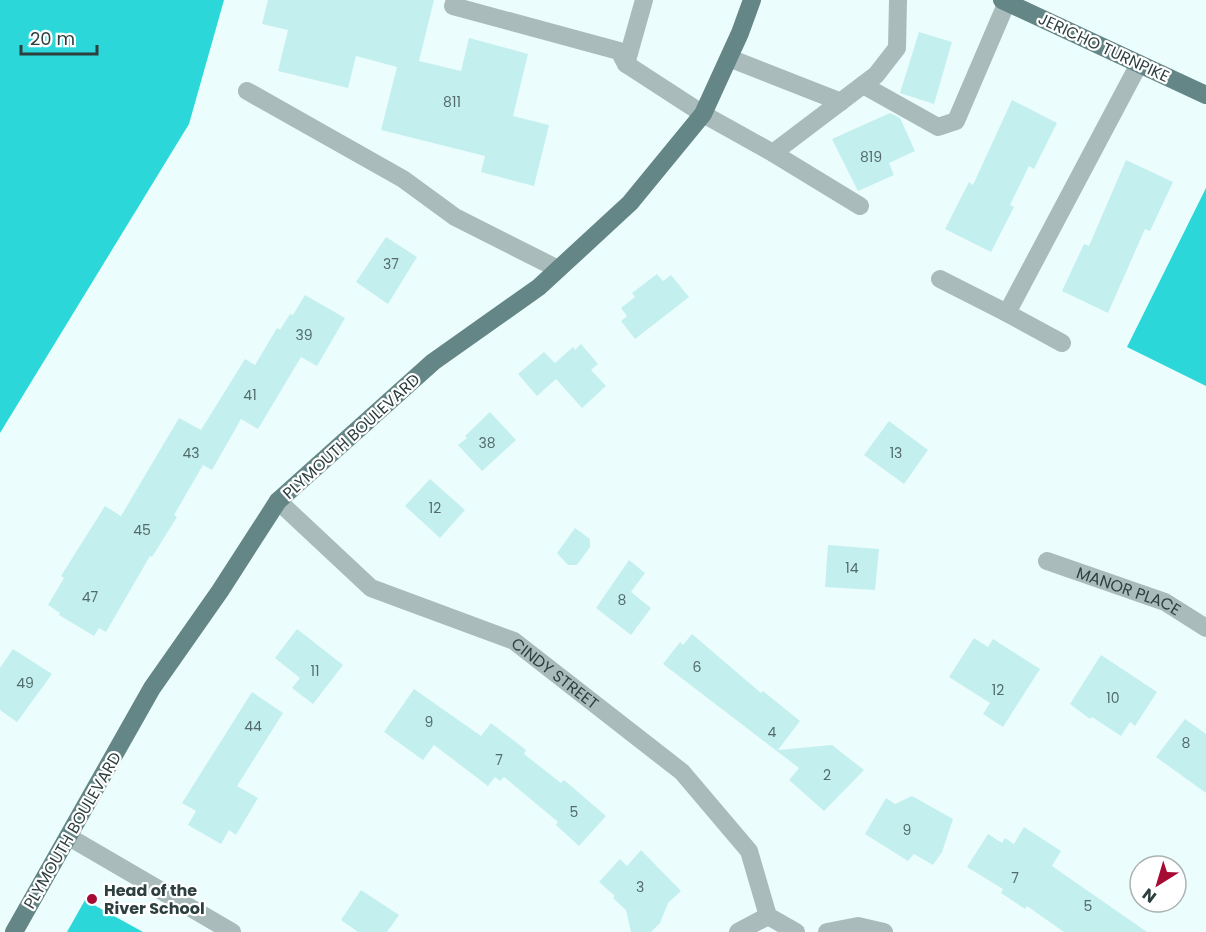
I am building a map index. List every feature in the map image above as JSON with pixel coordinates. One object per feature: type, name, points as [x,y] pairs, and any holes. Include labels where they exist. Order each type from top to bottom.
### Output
[{"type":"main road","name":"PLYMOUTH BOULEVARD","points":[[14,932],[152,688],[220,591],[278,501],[433,362],[539,287],[630,203],[702,114],[729,58],[752,0]]},
{"type":"main road","name":"JERICHO TURNPIKE","points":[[1004,1],[1206,95]]},
{"type":"street","points":[[455,0],[453,6],[619,51],[626,64],[702,114],[773,153],[860,206]]},
{"type":"street","points":[[626,64],[644,0]]},
{"type":"street","points":[[773,153],[876,75],[897,48],[898,0]]},
{"type":"street","points":[[862,85],[938,128],[956,121],[1004,1]]},
{"type":"street","points":[[729,58],[841,102]]},
{"type":"street","points":[[1007,313],[1139,63]]},
{"type":"street","points":[[247,91],[403,179],[455,217],[558,269]]},
{"type":"street","points":[[940,279],[1062,343]]},
{"type":"street","name":"CINDY STREET","points":[[278,501],[371,588],[514,641],[682,772],[749,851],[768,916]]},
{"type":"street","name":"MANOR PLACE","points":[[1047,561],[1164,602],[1206,628]]},
{"type":"street","points":[[69,837],[232,932]]},
{"type":"street","points":[[738,932],[768,916],[795,932]]},
{"type":"street","points":[[827,932],[858,926],[884,932]]},
{"type":"shaded area","points":[[0,0],[224,0],[189,124],[0,433]]},
{"type":"shaded area","points":[[1206,188],[1206,386],[1127,347]]},
{"type":"shaded area","points":[[85,900],[143,932],[67,932]]},
{"type":"building","points":[[268,0],[434,0],[419,61],[461,71],[469,38],[528,54],[513,116],[549,125],[534,186],[481,172],[485,156],[381,130],[397,67],[356,56],[348,88],[278,71],[288,30],[262,24]]},
{"type":"building","points":[[919,32],[952,42],[934,104],[900,93]]},
{"type":"building","points":[[1012,100],[1057,123],[1034,169],[1029,166],[1010,205],[1014,207],[991,252],[945,229],[969,182],[973,185]]},
{"type":"building","points":[[890,113],[900,118],[915,151],[889,163],[894,175],[858,191],[832,139]]},
{"type":"building","points":[[1126,160],[1173,182],[1150,231],[1145,229],[1108,313],[1062,291],[1084,244],[1089,246]]},
{"type":"building","points":[[386,237],[417,257],[388,304],[356,282]]},
{"type":"building","points":[[657,274],[663,281],[671,275],[689,297],[635,339],[621,321],[627,316],[621,308],[635,297],[632,293]]},
{"type":"building","points":[[305,295],[345,318],[317,366],[301,357],[258,429],[241,419],[212,470],[203,465],[174,515],[177,517],[152,557],[150,556],[106,632],[99,628],[94,636],[59,615],[60,613],[48,605],[64,578],[61,576],[105,506],[121,516],[179,418],[201,430],[245,359],[255,365],[277,328],[280,330],[290,314],[293,315]]},
{"type":"building","points":[[581,344],[598,364],[591,370],[606,386],[582,408],[556,379],[537,396],[518,374],[544,352],[555,363],[573,347],[575,350]]},
{"type":"building","points":[[490,412],[516,440],[482,471],[458,445]]},
{"type":"building","points":[[889,421],[928,450],[904,484],[864,455]]},
{"type":"building","points":[[430,479],[465,510],[440,538],[405,506]]},
{"type":"building","points":[[575,528],[590,539],[590,547],[577,565],[568,565],[557,553]]},
{"type":"building","points":[[828,545],[879,549],[875,590],[825,587]]},
{"type":"building","points":[[629,560],[645,573],[631,592],[651,608],[631,635],[596,608]]},
{"type":"building","points":[[297,629],[343,665],[313,704],[292,688],[300,678],[275,658]]},
{"type":"building","points":[[692,634],[761,693],[763,691],[800,721],[778,750],[832,745],[864,770],[824,811],[789,780],[799,768],[663,664],[680,642],[683,645]]},
{"type":"building","points":[[974,638],[988,647],[993,639],[1040,669],[1003,727],[983,714],[990,703],[949,677]]},
{"type":"building","points":[[13,649],[52,674],[17,722],[0,710],[0,668]]},
{"type":"building","points":[[1101,655],[1157,692],[1135,726],[1130,722],[1121,736],[1092,717],[1090,719],[1070,704]]},
{"type":"building","points":[[414,689],[481,736],[491,723],[526,750],[524,754],[561,783],[564,780],[606,816],[579,846],[556,825],[558,822],[504,777],[500,781],[495,777],[488,786],[434,745],[423,760],[384,732]]},
{"type":"building","points":[[252,692],[283,713],[237,786],[258,798],[236,835],[229,830],[221,844],[188,825],[196,811],[182,803]]},
{"type":"building","points":[[1185,719],[1206,734],[1206,793],[1156,757]]},
{"type":"building","points":[[912,796],[953,819],[942,852],[933,865],[914,854],[908,861],[865,834],[886,798],[895,804]]},
{"type":"building","points":[[1024,827],[1061,851],[1052,866],[1147,932],[1064,932],[1027,906],[1025,909],[1001,893],[1003,889],[967,867],[988,834],[1002,843],[1005,838],[1014,844]]},
{"type":"building","points":[[641,850],[681,891],[668,903],[660,923],[651,932],[631,932],[626,910],[599,882],[620,859],[627,866]]},
{"type":"building","points":[[361,890],[399,915],[387,932],[358,932],[341,920]]},
{"type":"place","name":"Head of the River School","points":[[92,899]]}]
